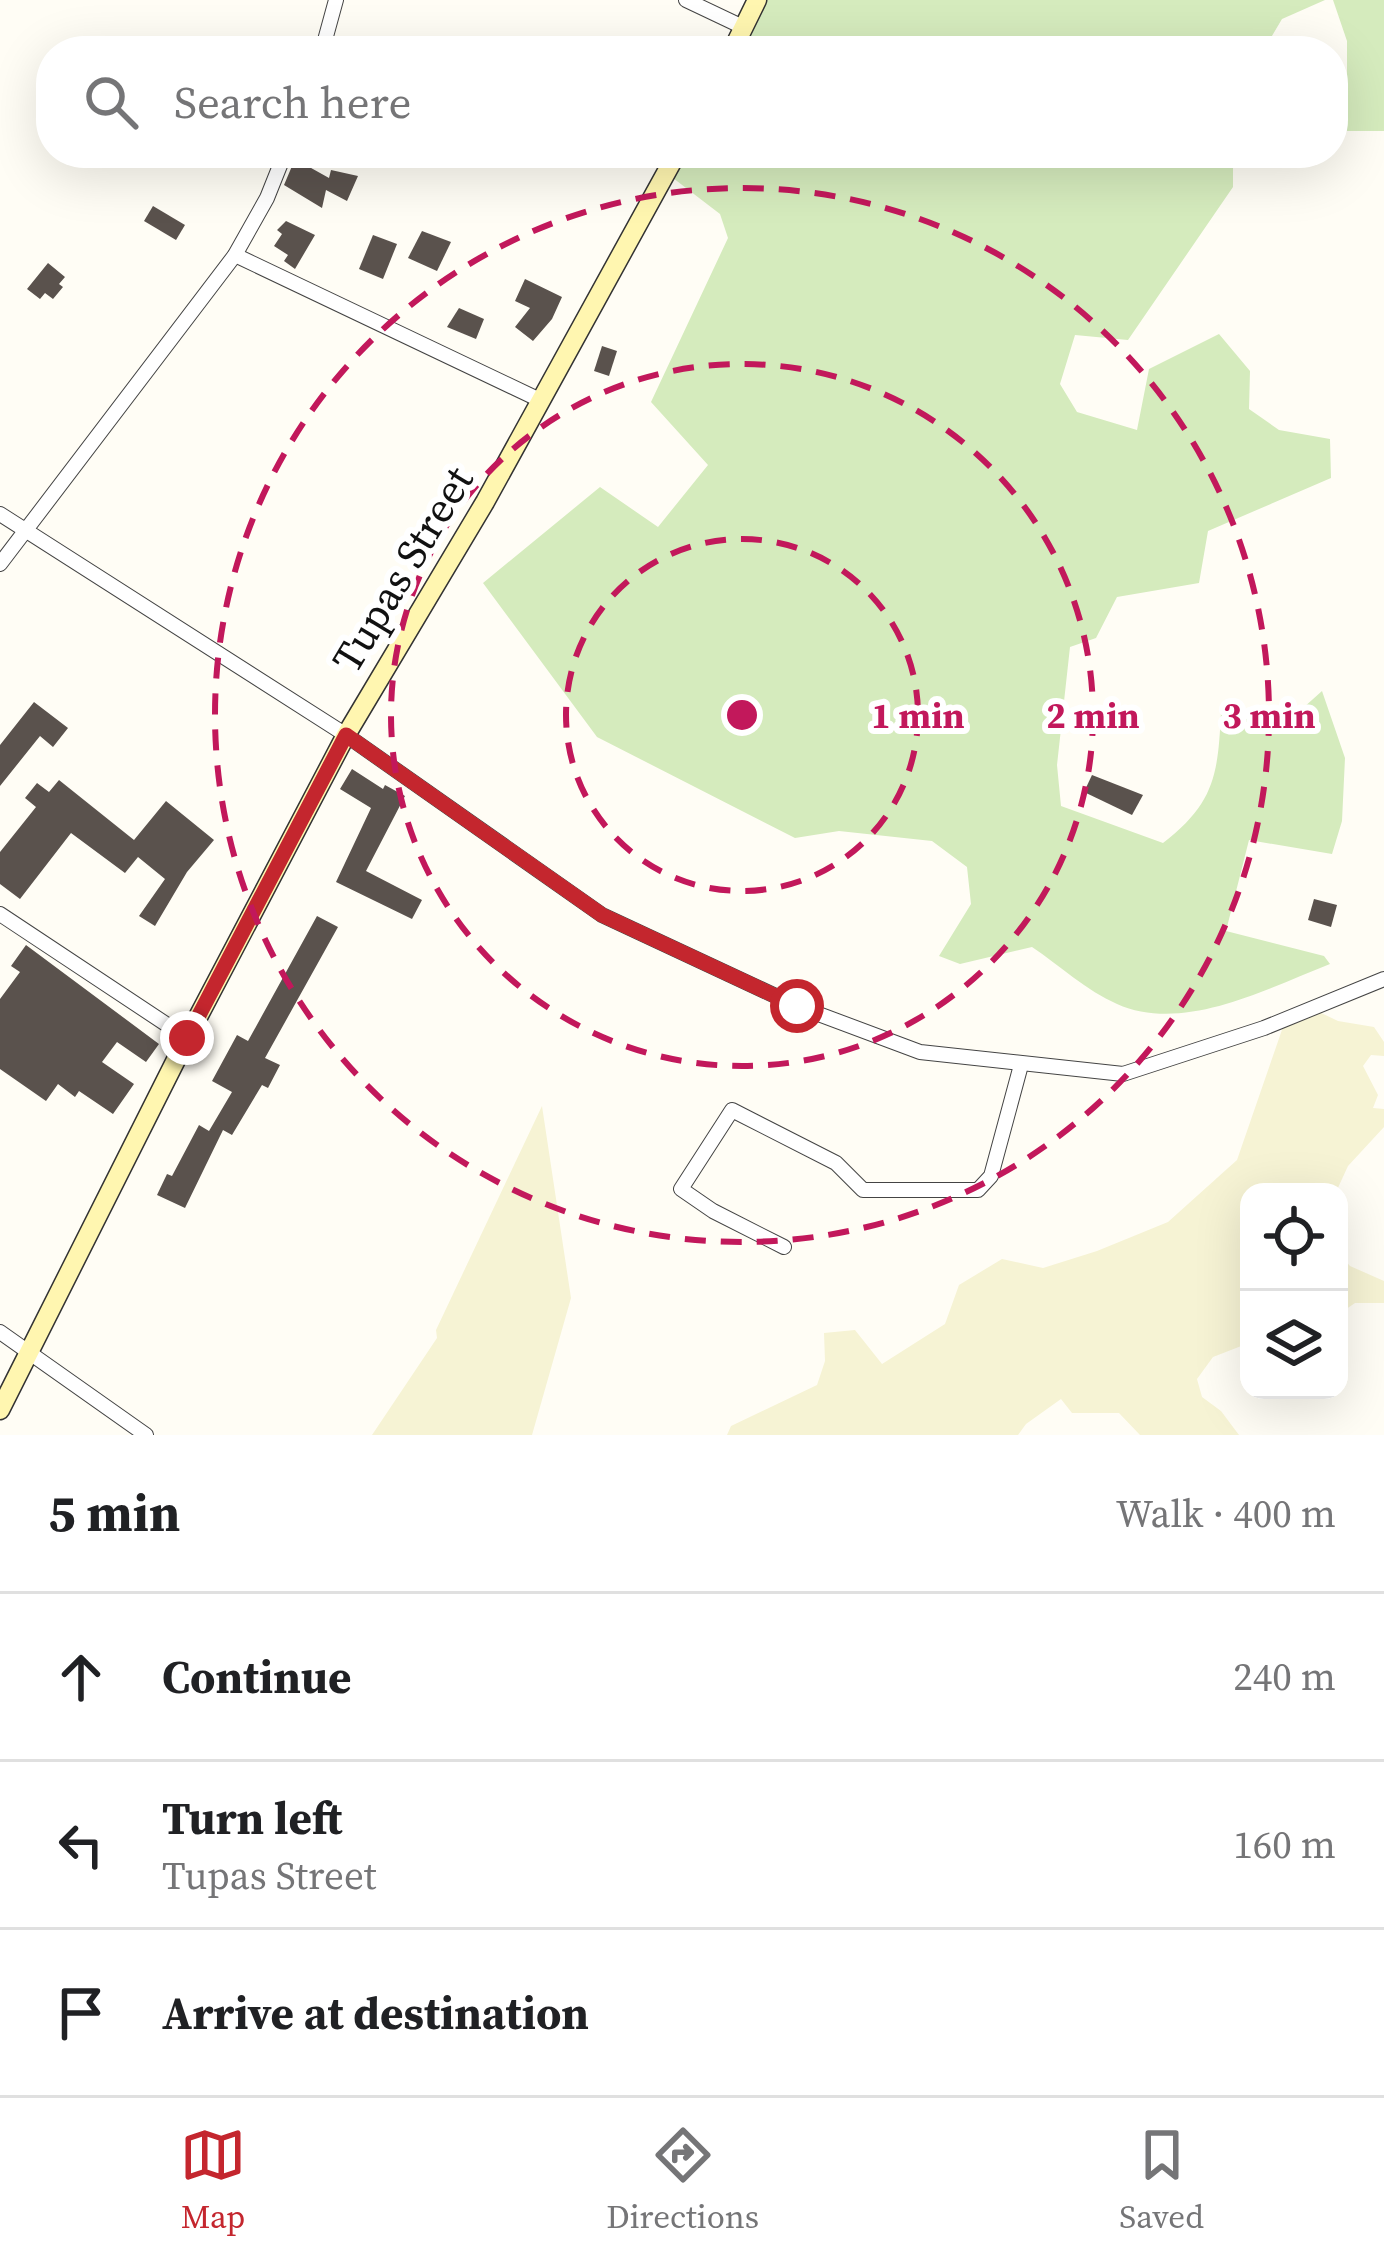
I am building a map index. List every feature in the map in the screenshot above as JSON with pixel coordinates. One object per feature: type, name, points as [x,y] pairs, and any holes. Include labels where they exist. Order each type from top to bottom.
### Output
[{"type":"street","points":[[326,36],[336,0]]},
{"type":"street","points":[[686,0],[745,28]]},
{"type":"street","points":[[740,36],[757,0]]},
{"type":"street","points":[[0,564],[235,255],[279,168]]},
{"type":"street","name":"Tupas Street","points":[[0,1409],[346,735],[542,401],[669,168]]},
{"type":"street","points":[[235,255],[542,401]]},
{"type":"street","points":[[0,514],[346,735],[602,915],[797,1006],[920,1052],[1123,1073],[1264,1028],[1384,979]]},
{"type":"street","points":[[0,938],[5,918],[187,1038]]},
{"type":"street","points":[[784,1246],[713,1211],[681,1189],[732,1110],[836,1163],[863,1190],[978,1190],[991,1176],[1021,1065]]},
{"type":"street","points":[[0,1332],[146,1435]]},
{"type":"shaded area","points":[[1317,1011],[1338,1021],[1374,1027],[1384,1042],[1384,1056],[1371,1055],[1363,1066],[1378,1095],[1373,1108],[1384,1109],[1384,1127],[1348,1166],[1340,1183],[1240,1183],[1240,1346],[1213,1357],[1197,1379],[1202,1397],[1221,1411],[1239,1435],[1140,1435],[1119,1413],[1072,1413],[1061,1399],[1018,1435],[727,1435],[731,1426],[817,1385],[825,1361],[824,1333],[855,1330],[882,1364],[945,1324],[959,1285],[1002,1259],[1043,1268],[1168,1222],[1237,1160],[1284,1024]]},
{"type":"shaded area","points":[[542,1106],[571,1298],[532,1435],[372,1435],[437,1338],[436,1330]]},
{"type":"shaded area","points":[[1348,1264],[1384,1281],[1384,1303],[1355,1303],[1348,1308]]},
{"type":"green space","points":[[765,0],[1325,0],[1282,19],[1272,36],[747,36]]},
{"type":"green space","points":[[1333,0],[1384,0],[1384,131],[1348,131],[1345,36]]},
{"type":"green space","points":[[678,168],[1233,168],[1233,187],[1128,340],[1075,335],[1060,384],[1077,412],[1137,430],[1149,369],[1219,334],[1250,371],[1249,409],[1279,430],[1330,439],[1331,478],[1208,531],[1199,583],[1117,597],[1096,638],[1070,647],[1057,765],[1061,806],[1163,843],[1194,814],[1210,786],[1221,712],[1284,725],[1322,691],[1345,758],[1342,821],[1332,854],[1249,840],[1226,931],[1324,956],[1330,964],[1225,1004],[1170,1014],[1117,1004],[1032,947],[960,964],[939,956],[971,904],[967,867],[932,841],[839,831],[795,838],[597,737],[483,583],[600,487],[658,527],[708,465],[651,402],[728,238],[720,214],[673,178]]},
{"type":"building","points":[[291,168],[311,168],[329,178],[331,170],[358,176],[347,201],[326,190],[322,208],[284,185]]},
{"type":"building","points":[[153,206],[185,225],[176,240],[144,221]]},
{"type":"building","points":[[286,221],[315,235],[295,269],[284,261],[288,255],[274,246],[282,234],[277,230]]},
{"type":"building","points":[[422,231],[451,242],[437,271],[408,258]]},
{"type":"building","points":[[373,235],[397,244],[383,279],[359,269]]},
{"type":"building","points":[[48,263],[65,277],[59,284],[63,287],[53,299],[45,293],[40,299],[27,289]]},
{"type":"building","points":[[525,279],[562,297],[552,319],[533,341],[515,327],[530,308],[515,301]]},
{"type":"building","points":[[459,308],[484,319],[476,339],[447,327]]},
{"type":"building","points":[[602,346],[617,351],[609,376],[594,371]]},
{"type":"building","points":[[34,702],[68,728],[53,747],[40,736],[0,786],[0,745]]},
{"type":"building","points":[[352,769],[383,789],[385,785],[405,796],[366,871],[422,900],[412,919],[336,882],[371,808],[340,789]]},
{"type":"building","points":[[1092,775],[1143,795],[1132,815],[1084,792]]},
{"type":"building","points":[[59,780],[134,840],[166,801],[214,840],[187,872],[155,926],[139,916],[165,879],[138,857],[125,873],[71,833],[20,899],[0,884],[0,852],[36,807],[25,798],[37,783],[49,792]]},
{"type":"building","points":[[1314,899],[1337,905],[1331,927],[1308,920]]},
{"type":"building","points":[[317,916],[338,927],[265,1058],[280,1065],[268,1088],[262,1085],[232,1135],[223,1130],[185,1208],[157,1195],[199,1125],[209,1131],[232,1092],[212,1081],[237,1035],[248,1041]]},
{"type":"building","points":[[26,945],[159,1044],[146,1062],[117,1042],[102,1062],[134,1084],[113,1114],[79,1091],[75,1097],[58,1084],[46,1101],[0,1069],[0,999],[20,972],[11,966]]},
{"type":"route","points":[[187,1038],[346,735],[602,915],[797,1006]]}]
